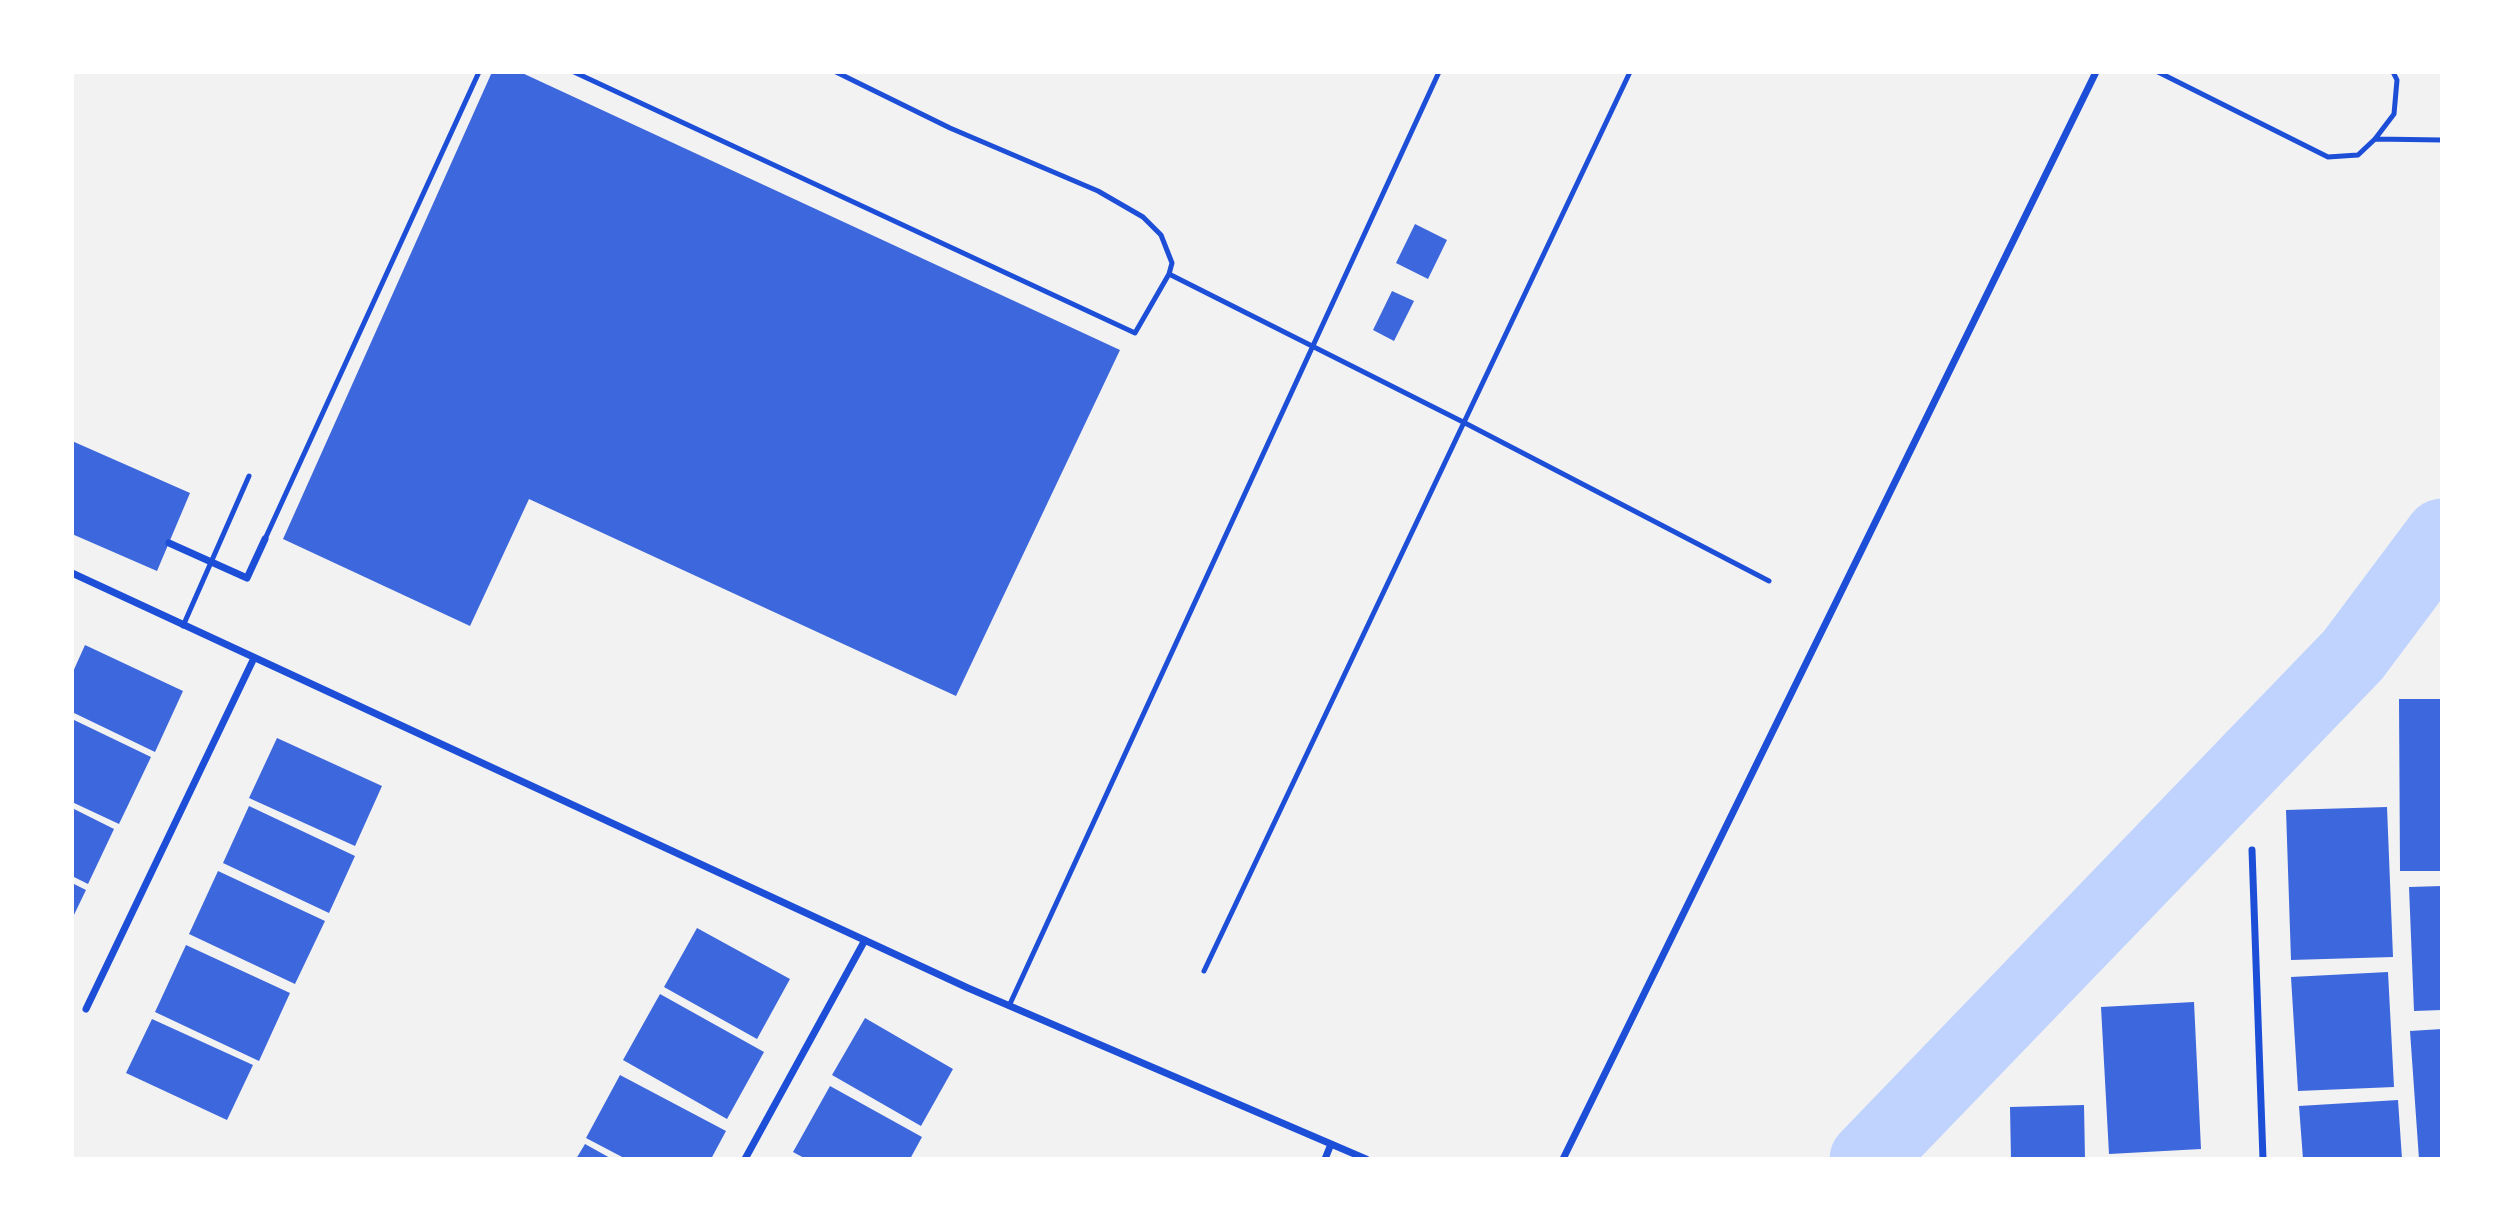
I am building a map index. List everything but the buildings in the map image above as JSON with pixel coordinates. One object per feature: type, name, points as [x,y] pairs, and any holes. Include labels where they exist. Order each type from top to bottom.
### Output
[{"type":"street","points":[[1563,1159],[2096,72]]},
{"type":"street","points":[[169,543],[247,578],[265,539]]},
{"type":"street","points":[[72,573],[1009,1006],[1366,1159]]},
{"type":"street","points":[[86,1009],[254,658]]},
{"type":"street","points":[[2252,850],[2263,1159]]},
{"type":"street","points":[[745,1159],[865,940]]},
{"type":"street","points":[[1325,1159],[1331,1144]]},
{"type":"lane","points":[[265,539],[479,72]]},
{"type":"lane","points":[[577,72],[1135,333],[1169,274],[1172,263],[1161,235],[1134,210],[1098,191],[950,128],[836,72]]},
{"type":"lane","points":[[1009,1006],[1439,72]]},
{"type":"lane","points":[[1204,971],[1630,72]]},
{"type":"lane","points":[[2158,72],[2328,157],[2358,155],[2375,139],[2394,114],[2397,80],[2393,72]]},
{"type":"lane","points":[[2375,139],[2442,140]]},
{"type":"lane","points":[[1169,274],[1465,422],[1769,581]]},
{"type":"lane","points":[[183,626],[249,476]]},
{"type":"waterway","points":[[1867,1159],[2353,655],[2442,536]]}]
